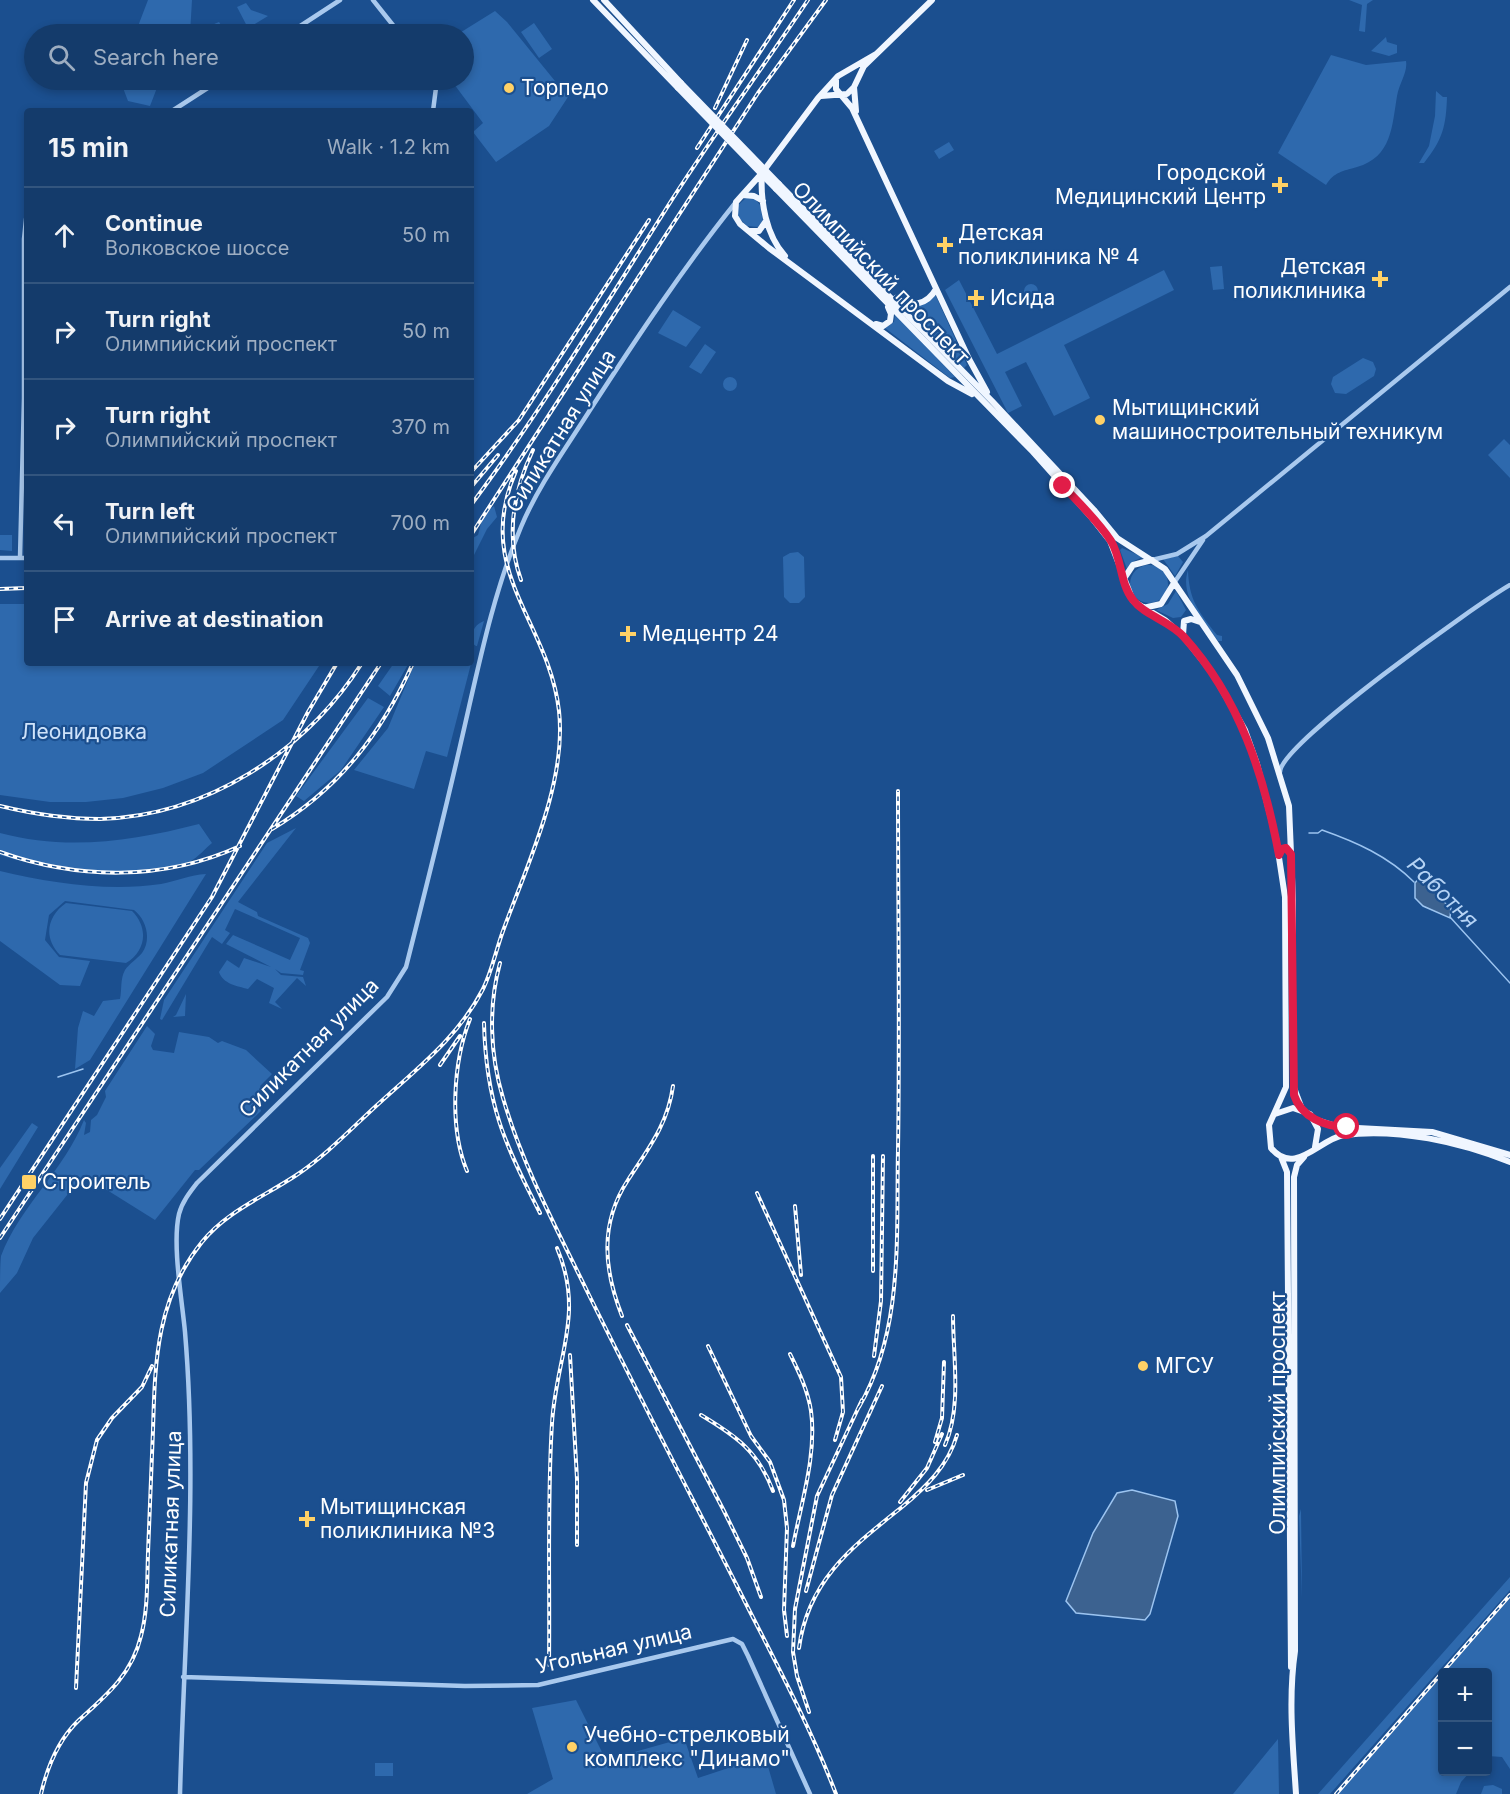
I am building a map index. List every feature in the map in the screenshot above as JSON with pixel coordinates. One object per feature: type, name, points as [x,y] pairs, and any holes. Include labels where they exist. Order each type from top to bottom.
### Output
[{"type":"main road","name":"Олимпийский проспект","points":[[593,0],[778,186],[887,291],[1094,510],[1117,538],[1165,569],[1241,683],[1272,749],[1289,806],[1293,1085],[1302,1109]]},
{"type":"main road","name":"Олимпийский проспект","points":[[604,0],[679,85]]},
{"type":"main road","points":[[818,98],[826,94],[850,92],[864,66],[932,0]]},
{"type":"main road","points":[[876,54],[839,76],[818,98],[762,173],[736,201],[734,213],[738,221],[747,229],[948,381],[978,397]]},
{"type":"main road","points":[[839,76],[850,76],[854,86],[858,121]]},
{"type":"main road","points":[[839,76],[835,87],[858,121],[969,360],[992,401]]},
{"type":"main road","points":[[762,173],[763,201],[774,241],[789,261]]},
{"type":"main road","name":"Олимпийский проспект","points":[[778,186],[880,297],[1033,452],[1110,541],[1133,601],[1165,620],[1183,636],[1214,674],[1245,730],[1257,764],[1276,838],[1285,904],[1286,1087],[1275,1115]]},
{"type":"main road","points":[[742,195],[751,195],[763,201]]},
{"type":"main road","points":[[747,229],[753,232],[762,229],[765,225],[766,214]]},
{"type":"main road","points":[[887,291],[899,301],[912,304],[925,301],[936,289]]},
{"type":"main road","points":[[874,324],[886,325],[891,319],[890,311],[880,297]]},
{"type":"main road","points":[[1125,584],[1126,573],[1133,565],[1152,560]]},
{"type":"main road","points":[[1142,608],[1161,604],[1174,583]]},
{"type":"main road","points":[[1183,636],[1184,621],[1191,619],[1200,622]]},
{"type":"main road","points":[[1276,838],[1283,843],[1289,841],[1290,836]]},
{"type":"main road","points":[[1279,855],[1282,849],[1286,848],[1291,854]]},
{"type":"main road","points":[[1510,1155],[1432,1132],[1339,1127],[1314,1119],[1302,1109],[1288,1108],[1275,1115],[1270,1123],[1268,1137],[1271,1148],[1281,1156],[1293,1159],[1305,1157],[1325,1142],[1343,1135],[1415,1137],[1447,1143],[1510,1162]]},
{"type":"main road","points":[[1314,1119],[1319,1133],[1314,1150]]},
{"type":"main road","name":"Олимпийский проспект","points":[[1281,1156],[1287,1172],[1289,1655],[1292,1673],[1296,1794]]},
{"type":"main road","name":"Олимпийский проспект","points":[[1292,1673],[1295,1651],[1294,1177],[1297,1165],[1305,1157]]},
{"type":"street","points":[[303,24],[340,0]]},
{"type":"street","points":[[373,0],[391,24]]},
{"type":"street","points":[[177,108],[205,90]]},
{"type":"street","points":[[434,108],[436,90]]},
{"type":"street","name":"Силикатная улица","points":[[180,1794],[183,1677],[191,1543],[192,1436],[180,1277],[179,1214],[197,1183],[387,997],[400,980],[430,872],[490,617],[501,577],[520,529],[546,481],[613,374],[736,201]]},
{"type":"street","points":[[720,221],[729,218],[738,221]]},
{"type":"street","points":[[1152,560],[1177,554],[1206,536],[1510,287]]},
{"type":"street","points":[[20,558],[24,360]]},
{"type":"street","points":[[1174,583],[1206,536]]},
{"type":"street","points":[[0,558],[24,558]]},
{"type":"street","points":[[1280,772],[1281,764],[1287,755],[1348,703],[1468,611],[1510,585]]},
{"type":"street","points":[[1272,749],[1278,755],[1287,755]]},
{"type":"street","name":"Угольная улица","points":[[183,1677],[408,1684],[538,1685],[624,1666],[718,1640],[733,1639],[743,1647],[810,1794]]},
{"type":"green space","points":[[148,0],[192,0],[191,24],[139,24]]},
{"type":"green space","points":[[1349,0],[1373,0],[1367,4],[1365,32],[1359,31],[1362,5]]},
{"type":"green space","points":[[246,3],[251,10],[268,16],[255,24],[246,24],[237,7]]},
{"type":"green space","name":"Торпедо","points":[[495,11],[507,22],[568,97],[549,126],[496,162],[474,133],[483,123],[458,90],[474,90],[474,24]]},
{"type":"green space","points":[[534,23],[552,49],[539,58],[521,32]]},
{"type":"green space","points":[[1386,37],[1387,42],[1397,45],[1397,53],[1389,56],[1371,51]]},
{"type":"green space","points":[[1331,55],[1366,65],[1406,61],[1406,65],[1391,129],[1384,148],[1369,162],[1339,173],[1332,177],[1326,185],[1278,153]]},
{"type":"green space","points":[[124,90],[156,90],[150,106],[128,101]]},
{"type":"green space","points":[[1436,91],[1443,97],[1447,97],[1446,116],[1439,139],[1424,163],[1419,163],[1429,146],[1435,116]]},
{"type":"green space","points":[[949,142],[954,150],[939,159],[934,151]]},
{"type":"green space","points":[[746,198],[755,199],[760,205],[763,221],[758,227],[747,226],[738,217],[737,206]]},
{"type":"green space","points":[[1222,266],[1224,289],[1213,290],[1210,267]]},
{"type":"green space","points":[[1164,270],[1174,290],[1064,345],[1090,398],[1054,416],[1026,362],[1005,372],[1022,406],[1008,413],[945,290],[959,280],[997,354]]},
{"type":"green space","points":[[1031,284],[1036,286],[1038,291],[1036,296],[1031,298],[1026,296],[1024,291],[1026,286]]},
{"type":"green space","points":[[935,294],[967,365],[964,368],[906,308],[923,304]]},
{"type":"green space","points":[[673,310],[701,327],[686,347],[658,333]]},
{"type":"green space","points":[[895,314],[955,377],[950,378],[885,328],[894,322]]},
{"type":"green space","points":[[705,344],[716,352],[701,374],[689,367]]},
{"type":"green space","points":[[1363,358],[1373,362],[1376,369],[1374,376],[1346,394],[1335,393],[1331,384],[1333,377]]},
{"type":"green space","points":[[730,377],[735,379],[737,384],[735,389],[730,391],[725,389],[723,384],[725,379]]},
{"type":"green space","points":[[1504,439],[1510,445],[1510,478],[1488,455]]},
{"type":"green space","points":[[494,506],[497,517],[487,529],[474,555],[474,537],[478,535],[483,516]]},
{"type":"green space","points":[[0,535],[12,535],[12,551],[0,550]]},
{"type":"green space","points":[[1122,548],[1143,557],[1134,561],[1127,569],[1120,550]]},
{"type":"green space","points":[[798,552],[804,557],[805,597],[799,603],[790,603],[784,597],[783,557]]},
{"type":"green space","points":[[1178,556],[1183,562],[1175,576],[1163,559]]},
{"type":"green space","points":[[1149,565],[1163,570],[1168,584],[1163,598],[1149,603],[1135,598],[1130,584],[1135,570]]},
{"type":"green space","points":[[1188,570],[1190,589],[1196,605],[1217,635],[1222,636],[1222,641],[1218,641],[1194,608],[1187,590]]},
{"type":"green space","points":[[1176,591],[1186,610],[1181,617],[1173,618],[1156,610],[1168,604]]},
{"type":"green space","name":"Леонидовка","points":[[0,604],[24,604],[24,666],[319,666],[283,720],[203,773],[163,788],[123,798],[86,802],[50,802],[0,795]]},
{"type":"green space","points":[[484,621],[476,646],[474,630],[478,624]]},
{"type":"green space","points":[[392,666],[407,666],[390,696],[378,686]]},
{"type":"green space","points":[[414,666],[470,666],[447,757],[426,751],[414,789],[354,770],[388,728]]},
{"type":"green space","points":[[368,698],[384,707],[341,770],[304,801],[296,796]]},
{"type":"green space","points":[[199,824],[212,843],[199,855],[191,861],[147,871],[69,870],[0,855],[0,833],[50,842],[100,842],[149,835]]},
{"type":"green space","points":[[296,828],[238,902],[257,912],[258,916],[308,938],[310,943],[300,970],[304,971],[303,975],[281,973],[275,969],[281,975],[303,977],[306,986],[297,978],[275,1002],[282,1009],[269,1003],[274,988],[257,979],[248,989],[231,984],[221,976],[219,972],[227,960],[239,968],[244,958],[271,967],[226,944],[233,935],[290,960],[300,938],[235,909],[225,930],[230,933],[222,944],[212,937],[162,1020],[160,1019],[164,1000],[267,843]]},
{"type":"green space","points":[[0,871],[100,887],[161,884],[206,874],[90,1060],[75,1069],[78,1028],[83,1011],[94,1016],[103,1001],[120,999],[123,973],[142,953],[147,942],[144,924],[134,910],[65,901],[49,915],[45,940],[59,957],[90,961],[80,986],[60,985],[0,941]]},
{"type":"green space","points":[[66,903],[132,911],[143,932],[138,952],[126,963],[60,955],[49,935],[51,921]]},
{"type":"green space","points":[[186,994],[185,1016],[173,1017],[176,1015]]},
{"type":"green space","name":"Строитель","points":[[147,1026],[155,1034],[151,1046],[153,1050],[174,1053],[179,1032],[209,1037],[218,1043],[222,1041],[246,1050],[272,1074],[260,1086],[265,1095],[259,1104],[261,1111],[199,1170],[195,1170],[155,1220],[83,1175],[33,1238],[17,1273],[0,1293],[1,1256],[9,1238],[66,1155],[84,1120],[86,1123],[84,1135],[90,1132],[91,1120],[97,1115],[106,1097],[105,1091]]},
{"type":"green space","points":[[32,1123],[38,1127],[0,1189],[0,1168]]},
{"type":"green space","points":[[1301,1509],[1302,1599],[1299,1516]]},
{"type":"green space","points":[[1510,1577],[1510,1590],[1441,1668],[1438,1668],[1438,1672],[1330,1794],[1318,1794]]},
{"type":"green space","points":[[1510,1598],[1510,1769],[1502,1757],[1492,1756],[1492,1668],[1449,1668]]},
{"type":"green space","points":[[1438,1680],[1438,1776],[1466,1776],[1456,1794],[1338,1794]]},
{"type":"green space","name":"Учебно-стрелковый комплекс \"Динамо\"","points":[[576,1700],[606,1760],[684,1738],[698,1778],[765,1756],[776,1794],[527,1794],[553,1779],[532,1708]]},
{"type":"green space","points":[[1278,1739],[1279,1794],[1233,1794]]},
{"type":"green space","points":[[375,1763],[393,1763],[393,1776],[375,1776]]},
{"type":"green space","points":[[1493,1785],[1502,1789],[1502,1794],[1481,1794],[1484,1786]]},
{"type":"shaded area","points":[[1419,878],[1441,890],[1438,898],[1451,907],[1450,918],[1423,906],[1415,898],[1415,883]]},
{"type":"shaded area","points":[[1132,1490],[1175,1501],[1178,1516],[1150,1614],[1145,1620],[1076,1613],[1066,1601],[1093,1533],[1117,1493]]},
{"type":"waterway","name":"Работня","points":[[1309,833],[1318,833],[1322,830],[1359,845],[1382,857],[1414,882]]},
{"type":"waterway","name":"Работня","points":[[1450,917],[1510,983]]},
{"type":"waterway","points":[[58,1077],[83,1069]]},
{"type":"railway","points":[[697,148],[794,0]]},
{"type":"railway","points":[[474,501],[550,392],[689,173],[808,0]]},
{"type":"railway","points":[[474,530],[758,93],[826,0]]},
{"type":"railway","points":[[715,108],[747,40]]},
{"type":"railway","points":[[474,469],[519,420],[649,220]]},
{"type":"railway","points":[[521,580],[513,547],[512,530],[520,482],[533,450]]},
{"type":"railway","points":[[474,483],[498,455]]},
{"type":"railway","points":[[41,1794],[50,1764],[65,1736],[125,1673],[141,1636],[147,1595],[157,1356],[167,1309],[175,1286],[187,1264],[202,1242],[222,1222],[316,1160],[435,1052],[473,1007],[489,975],[543,823],[557,766],[560,738],[559,711],[552,679],[542,649],[517,594],[508,567],[503,538],[505,506],[516,471]]},
{"type":"railway","points":[[0,589],[24,588]]},
{"type":"railway","points":[[0,1219],[212,897],[308,712],[335,666]]},
{"type":"railway","points":[[0,806],[50,816],[100,819],[140,815],[178,806],[215,792],[250,773],[283,750],[339,695],[360,666]]},
{"type":"railway","points":[[0,1238],[379,666]]},
{"type":"railway","points":[[272,829],[318,796],[356,757],[387,713],[412,666]]},
{"type":"railway","points":[[859,1407],[874,1377],[884,1346],[895,1282],[899,1105],[898,791]]},
{"type":"railway","points":[[0,852],[60,868],[121,873],[181,866],[240,846]]},
{"type":"railway","points":[[500,963],[492,1014],[493,1048],[503,1098],[521,1149],[589,1295],[789,1688],[836,1794]]},
{"type":"railway","points":[[467,1171],[457,1135],[455,1095],[460,1055],[470,1019]]},
{"type":"railway","points":[[484,1023],[489,1077],[499,1122],[516,1165],[540,1213]]},
{"type":"railway","points":[[440,1065],[460,1036]]},
{"type":"railway","points":[[622,1316],[608,1264],[607,1247],[612,1213],[628,1180],[662,1124],[673,1086]]},
{"type":"railway","points":[[873,1156],[873,1271]]},
{"type":"railway","points":[[874,1356],[881,1301],[883,1156]]},
{"type":"railway","points":[[757,1193],[841,1377],[843,1412],[835,1440]]},
{"type":"railway","points":[[795,1206],[801,1275]]},
{"type":"railway","points":[[549,1665],[550,1453],[555,1399],[569,1315],[569,1294],[557,1248]]},
{"type":"railway","points":[[945,1445],[955,1398],[953,1316]]},
{"type":"railway","points":[[627,1325],[724,1511],[747,1558],[761,1597]]},
{"type":"railway","points":[[708,1346],[751,1436],[770,1462],[784,1500],[787,1528],[784,1610],[787,1636]]},
{"type":"railway","points":[[790,1354],[808,1396],[812,1428],[810,1462],[793,1546]]},
{"type":"railway","points":[[570,1355],[577,1479],[577,1545]]},
{"type":"railway","points":[[935,1442],[942,1418],[944,1362]]},
{"type":"railway","points":[[76,1688],[86,1483],[97,1440],[112,1418],[142,1387],[152,1366]]},
{"type":"railway","points":[[806,1591],[832,1495],[882,1386]]},
{"type":"railway","points":[[809,1712],[797,1676],[793,1652],[795,1609],[817,1496],[862,1400]]},
{"type":"railway","points":[[701,1415],[725,1430],[753,1455],[773,1491]]},
{"type":"railway","points":[[900,1502],[927,1468],[942,1434]]},
{"type":"railway","points":[[799,1648],[804,1624],[822,1584],[850,1551],[928,1484],[948,1457],[957,1435]]},
{"type":"railway","points":[[927,1490],[963,1475]]},
{"type":"railway","points":[[1336,1794],[1510,1595]]},
{"type":"place","name":"Торпедо","points":[[509,88]]},
{"type":"place","name":"Городской Медицинский Центр","points":[[1280,185]]},
{"type":"place","name":"Детская поликлиника № 4","points":[[945,245]]},
{"type":"place","name":"Детская поликлиника","points":[[1380,279]]},
{"type":"place","name":"Исида","points":[[976,298]]},
{"type":"place","name":"Мытищинский машиностроительный техникум","points":[[1100,420]]},
{"type":"place","name":"Медцентр 24","points":[[628,634]]},
{"type":"place","name":"Строитель","points":[[29,1182]]},
{"type":"place","name":"МГСУ","points":[[1143,1366]]},
{"type":"place","name":"Мытищинская поликлиника №3","points":[[307,1519]]},
{"type":"place","name":"Учебно-стрелковый комплекс \"Динамо\"","points":[[572,1747]]},
{"type":"route","points":[[1063,486],[1110,541],[1117,554],[1127,591],[1133,601],[1165,620],[1183,636],[1214,674],[1245,730],[1257,764],[1279,855],[1282,849],[1286,848],[1291,854],[1294,1095],[1302,1109],[1314,1119],[1326,1125],[1347,1127]]}]
